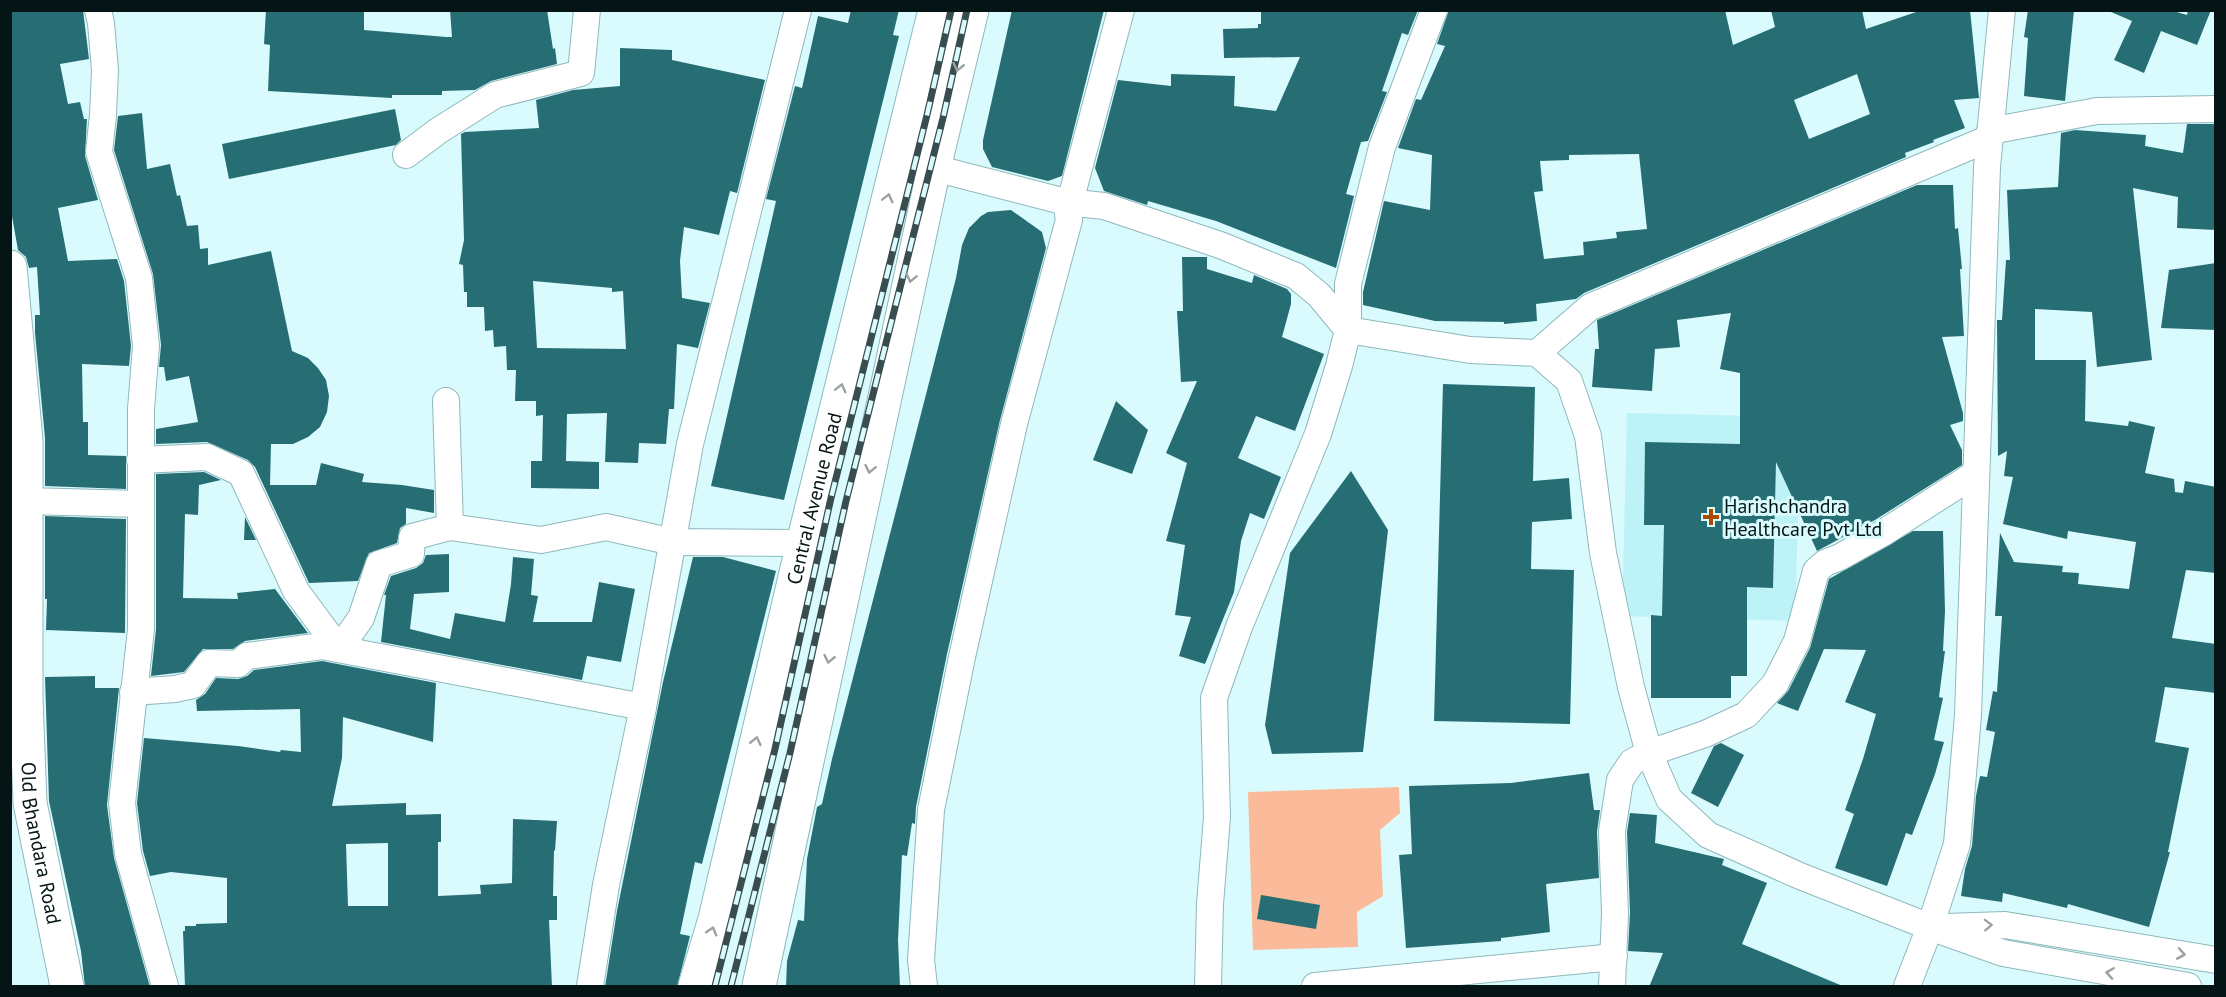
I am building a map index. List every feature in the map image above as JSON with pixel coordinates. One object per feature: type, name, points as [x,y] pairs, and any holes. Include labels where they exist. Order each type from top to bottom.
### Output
[{"type":"main road","name":"Central Avenue Road","points":[[695,987],[715,919],[803,543],[935,10]]},
{"type":"main road","points":[[761,984],[934,168],[972,10]]},
{"type":"main road","name":"Old Bhandara Road","points":[[10,267],[26,440],[26,699],[30,803],[67,987]]},
{"type":"street","points":[[98,10],[105,69],[99,152],[139,278],[146,346],[140,460],[141,629],[122,803],[128,854],[165,987]]},
{"type":"street","points":[[406,155],[438,131],[495,95],[582,73],[587,10]]},
{"type":"street","points":[[590,987],[606,885],[644,707],[690,444],[798,10]]},
{"type":"street","points":[[924,987],[921,960],[931,810],[962,657],[1014,424],[1069,220],[1068,202],[1121,10]]},
{"type":"street","points":[[1208,987],[1210,904],[1217,817],[1214,698],[1239,627],[1318,434],[1348,330],[1348,284],[1382,147],[1434,10]]},
{"type":"street","points":[[1907,987],[1930,927],[1957,844],[1968,715],[1975,474],[1990,134],[2002,10]]},
{"type":"street","points":[[1537,353],[1590,307],[1990,134],[2097,111],[2216,109]]},
{"type":"street","points":[[934,168],[1068,202],[1104,206],[1220,245],[1296,276],[1319,295],[1348,330],[1470,350],[1537,353],[1569,381],[1588,436],[1602,553],[1631,687],[1649,753],[1669,799],[1708,835],[1800,876],[1930,927],[2003,953],[2155,983],[2188,987]]},
{"type":"street","points":[[446,401],[450,527]]},
{"type":"street","points":[[140,460],[207,457],[241,474],[296,591],[339,649]]},
{"type":"street","points":[[1612,987],[1615,913],[1612,831],[1620,780],[1632,762],[1649,753],[1705,734],[1746,715],[1774,684],[1797,641],[1816,571],[1825,563],[1883,533],[1975,474]]},
{"type":"street","points":[[26,501],[140,504]]},
{"type":"street","points":[[339,649],[361,618],[379,564],[411,554],[412,537],[450,527],[541,540],[606,527],[673,542],[803,543]]},
{"type":"street","points":[[133,692],[175,689],[193,685],[209,663],[238,664],[248,656],[322,646],[644,707]]},
{"type":"street","points":[[1930,927],[2005,925],[2216,960]]},
{"type":"street","points":[[1315,987],[1614,957]]},
{"type":"shaded area","name":"Harishchandra Healthcare Pvt Ltd","points":[[1627,413],[1801,417],[1795,621],[1622,616]]},
{"type":"shaded area","points":[[1399,787],[1400,813],[1380,830],[1383,896],[1357,912],[1358,947],[1253,950],[1248,792]]},
{"type":"building","points":[[10,10],[83,10],[89,59],[60,64],[68,104],[80,102],[84,119],[87,119],[85,156],[98,200],[58,208],[68,261],[117,259],[124,281],[131,346],[129,366],[82,364],[83,422],[88,422],[88,455],[126,456],[126,489],[45,486],[45,438],[35,333],[35,315],[40,315],[37,267],[29,268],[26,257],[18,250],[10,205]]},
{"type":"building","points":[[266,10],[364,10],[364,30],[452,37],[450,10],[547,10],[557,64],[491,81],[475,90],[442,91],[442,95],[392,95],[392,98],[268,91],[270,45],[264,44]]},
{"type":"building","points":[[851,10],[899,10],[893,35],[899,36],[784,500],[711,486],[776,201],[766,199],[795,86],[802,88],[818,16],[848,23]]},
{"type":"building","points":[[1012,10],[1104,10],[1062,176],[1048,181],[992,167],[983,149],[983,140]]},
{"type":"building","points":[[1261,10],[1418,10],[1408,35],[1402,33],[1382,91],[1387,92],[1368,141],[1361,142],[1346,194],[1354,196],[1336,268],[1216,221],[1148,201],[1147,205],[1104,191],[1095,168],[1118,80],[1171,86],[1171,74],[1235,76],[1234,106],[1276,111],[1300,57],[1224,58],[1223,29],[1258,28],[1258,24],[1261,24]]},
{"type":"building","points":[[1449,10],[1725,10],[1733,45],[1775,27],[1771,10],[1862,10],[1866,29],[1922,10],[1970,10],[1979,98],[1954,100],[1965,128],[1905,153],[1906,157],[1584,293],[1576,299],[1536,304],[1537,321],[1504,324],[1504,322],[1435,321],[1363,305],[1363,292],[1384,201],[1430,210],[1432,155],[1398,148],[1416,99],[1421,100],[1445,46],[1437,44]],"holes":[[[1857,74],[1870,114],[1809,139],[1794,100]],[[1639,154],[1647,229],[1616,232],[1617,238],[1583,242],[1584,255],[1544,259],[1534,192],[1543,191],[1540,161],[1569,160],[1569,155]]]},
{"type":"building","points":[[2028,10],[2074,10],[2065,101],[2024,96],[2028,38],[2024,37]]},
{"type":"building","points":[[2111,10],[2170,10],[2187,15],[2188,10],[2211,10],[2197,45],[2161,31],[2144,73],[2114,60],[2132,21]]},
{"type":"building","points":[[620,48],[672,50],[672,60],[765,80],[737,193],[730,191],[719,235],[684,227],[680,261],[682,298],[710,303],[698,348],[677,344],[674,409],[669,409],[666,444],[639,443],[638,463],[605,462],[607,413],[567,414],[566,461],[599,462],[599,489],[531,488],[531,461],[542,461],[543,415],[536,416],[536,401],[515,401],[516,370],[507,370],[506,346],[494,347],[493,330],[485,331],[484,307],[467,307],[467,292],[464,292],[463,265],[459,264],[464,240],[461,134],[539,128],[536,100],[573,90],[620,86]],"holes":[[[533,281],[612,288],[612,292],[623,291],[626,349],[537,348]]]},
{"type":"building","points":[[395,109],[401,140],[396,145],[229,179],[222,144]]},
{"type":"building","points":[[142,113],[147,169],[170,164],[187,226],[198,225],[200,249],[208,248],[208,265],[271,251],[292,351],[308,358],[326,380],[329,396],[327,412],[320,427],[308,437],[293,444],[271,444],[270,485],[316,485],[321,463],[364,474],[362,482],[434,490],[434,513],[406,508],[406,524],[400,528],[397,543],[369,553],[358,581],[309,583],[255,467],[248,460],[207,442],[156,444],[156,429],[198,422],[189,376],[166,381],[164,367],[159,367],[161,345],[153,274],[114,150],[118,116]]},
{"type":"building","points":[[2187,124],[2216,124],[2216,230],[2177,228],[2178,197],[2133,188],[2152,360],[2097,367],[2092,312],[2035,309],[2035,360],[2086,360],[2085,421],[2128,426],[2129,421],[2155,427],[2145,473],[2174,479],[2175,492],[2183,493],[2185,481],[2216,487],[2216,573],[2186,570],[2172,638],[2216,644],[2216,693],[2165,687],[2155,742],[2189,748],[2168,852],[2170,852],[2149,927],[2068,904],[2067,908],[2003,893],[2002,902],[1961,896],[1965,869],[1972,846],[1980,776],[1987,777],[1995,732],[1986,730],[1993,691],[1997,692],[2002,616],[1995,616],[2000,533],[2014,562],[2063,566],[2062,572],[2079,573],[2078,584],[2129,589],[2136,542],[2068,531],[2067,539],[2003,524],[2013,477],[2004,476],[2007,451],[1998,456],[1997,320],[2002,320],[2006,260],[2010,260],[2007,190],[2058,187],[2061,133],[2075,130],[2146,135],[2145,146],[2183,153]]},
{"type":"building","points":[[1917,185],[1953,185],[1955,229],[1958,228],[1962,269],[1960,269],[1964,336],[1942,337],[1963,413],[1963,421],[1950,425],[1962,450],[1962,465],[1875,520],[1817,551],[1776,462],[1773,588],[1747,587],[1747,676],[1731,676],[1731,698],[1651,698],[1651,615],[1662,616],[1664,525],[1644,525],[1645,442],[1740,444],[1740,373],[1720,369],[1731,313],[1677,320],[1680,347],[1655,349],[1652,391],[1592,387],[1595,349],[1599,349],[1597,320]]},
{"type":"building","points":[[1011,210],[1042,232],[1046,248],[1000,420],[947,654],[916,807],[915,824],[912,823],[907,856],[902,855],[898,940],[900,987],[786,987],[787,961],[798,920],[804,921],[807,859],[817,807],[822,804],[956,278],[962,245],[969,228],[981,216],[988,212]]},
{"type":"building","points":[[1182,257],[1207,257],[1207,269],[1252,283],[1254,275],[1287,289],[1291,294],[1291,304],[1282,337],[1324,354],[1295,431],[1256,416],[1238,458],[1281,477],[1264,519],[1250,513],[1241,541],[1234,592],[1205,664],[1179,656],[1191,617],[1175,615],[1185,545],[1166,541],[1187,463],[1166,453],[1197,381],[1181,382],[1177,311],[1183,311]]},
{"type":"building","points":[[2216,263],[2216,330],[2161,328],[2169,270]]},
{"type":"building","points":[[1443,384],[1535,387],[1533,481],[1569,478],[1572,519],[1532,522],[1531,569],[1574,570],[1570,724],[1434,721]]},
{"type":"building","points":[[1116,401],[1148,430],[1132,474],[1093,460]]},
{"type":"building","points":[[1351,471],[1388,530],[1363,752],[1272,754],[1265,725],[1290,553]]},
{"type":"building","points":[[204,472],[221,480],[199,485],[198,515],[185,514],[183,598],[238,599],[237,593],[275,589],[308,633],[245,641],[233,649],[203,649],[184,672],[151,676],[156,629],[156,474]]},
{"type":"building","points":[[45,516],[126,519],[125,633],[46,630]]},
{"type":"building","points":[[245,517],[256,540],[244,540]]},
{"type":"building","points":[[1913,531],[1943,531],[1945,611],[1943,651],[1945,651],[1939,697],[1943,698],[1934,740],[1944,742],[1935,774],[1912,835],[1906,833],[1887,886],[1835,868],[1854,814],[1845,810],[1876,714],[1845,702],[1866,650],[1824,649],[1798,711],[1777,703],[1788,691],[1810,648],[1829,579]]},
{"type":"building","points":[[449,554],[449,592],[414,594],[410,629],[450,639],[455,613],[505,622],[513,557],[534,559],[531,595],[538,596],[533,622],[592,622],[599,582],[635,589],[621,662],[587,656],[582,680],[381,642],[386,595],[384,595],[391,576],[416,568],[423,563],[426,555]]},
{"type":"building","points":[[693,557],[723,557],[776,571],[702,864],[695,862],[680,934],[690,936],[677,987],[605,987],[617,911],[663,682]]},
{"type":"building","points":[[322,661],[436,683],[433,742],[343,717],[342,758],[332,806],[406,803],[406,815],[441,814],[441,842],[438,842],[438,896],[481,894],[480,885],[512,883],[513,819],[557,821],[553,896],[557,896],[557,920],[549,920],[552,987],[256,987],[256,985],[185,987],[183,931],[185,931],[185,926],[196,926],[196,924],[227,923],[227,878],[171,872],[150,876],[143,851],[137,803],[144,738],[280,752],[281,750],[301,752],[300,709],[197,711],[196,700],[205,694],[216,678],[238,679],[254,670]],"holes":[[[388,843],[388,906],[348,906],[346,844]]]},
{"type":"building","points":[[95,676],[95,688],[119,688],[107,805],[114,858],[150,987],[85,987],[81,951],[49,801],[45,677]]},
{"type":"building","points":[[1721,743],[1744,755],[1718,807],[1691,793],[1714,746]]},
{"type":"building","points":[[1589,773],[1594,810],[1600,810],[1597,832],[1599,878],[1546,884],[1550,932],[1501,938],[1501,941],[1406,948],[1399,855],[1412,854],[1409,786],[1511,783]]},
{"type":"building","points":[[1630,813],[1657,815],[1655,843],[1724,859],[1722,865],[1767,883],[1742,944],[1845,987],[1649,987],[1663,953],[1628,951],[1630,912],[1627,832]]},
{"type":"building","points":[[1261,895],[1320,905],[1316,929],[1257,919]]},
{"type":"railway","points":[[715,986],[775,749],[831,498],[951,10]]},
{"type":"railway","points":[[731,986],[790,753],[846,501],[943,118],[967,10]]},
{"type":"place","name":"Harishchandra Healthcare Pvt Ltd","points":[[1711,517]]}]
